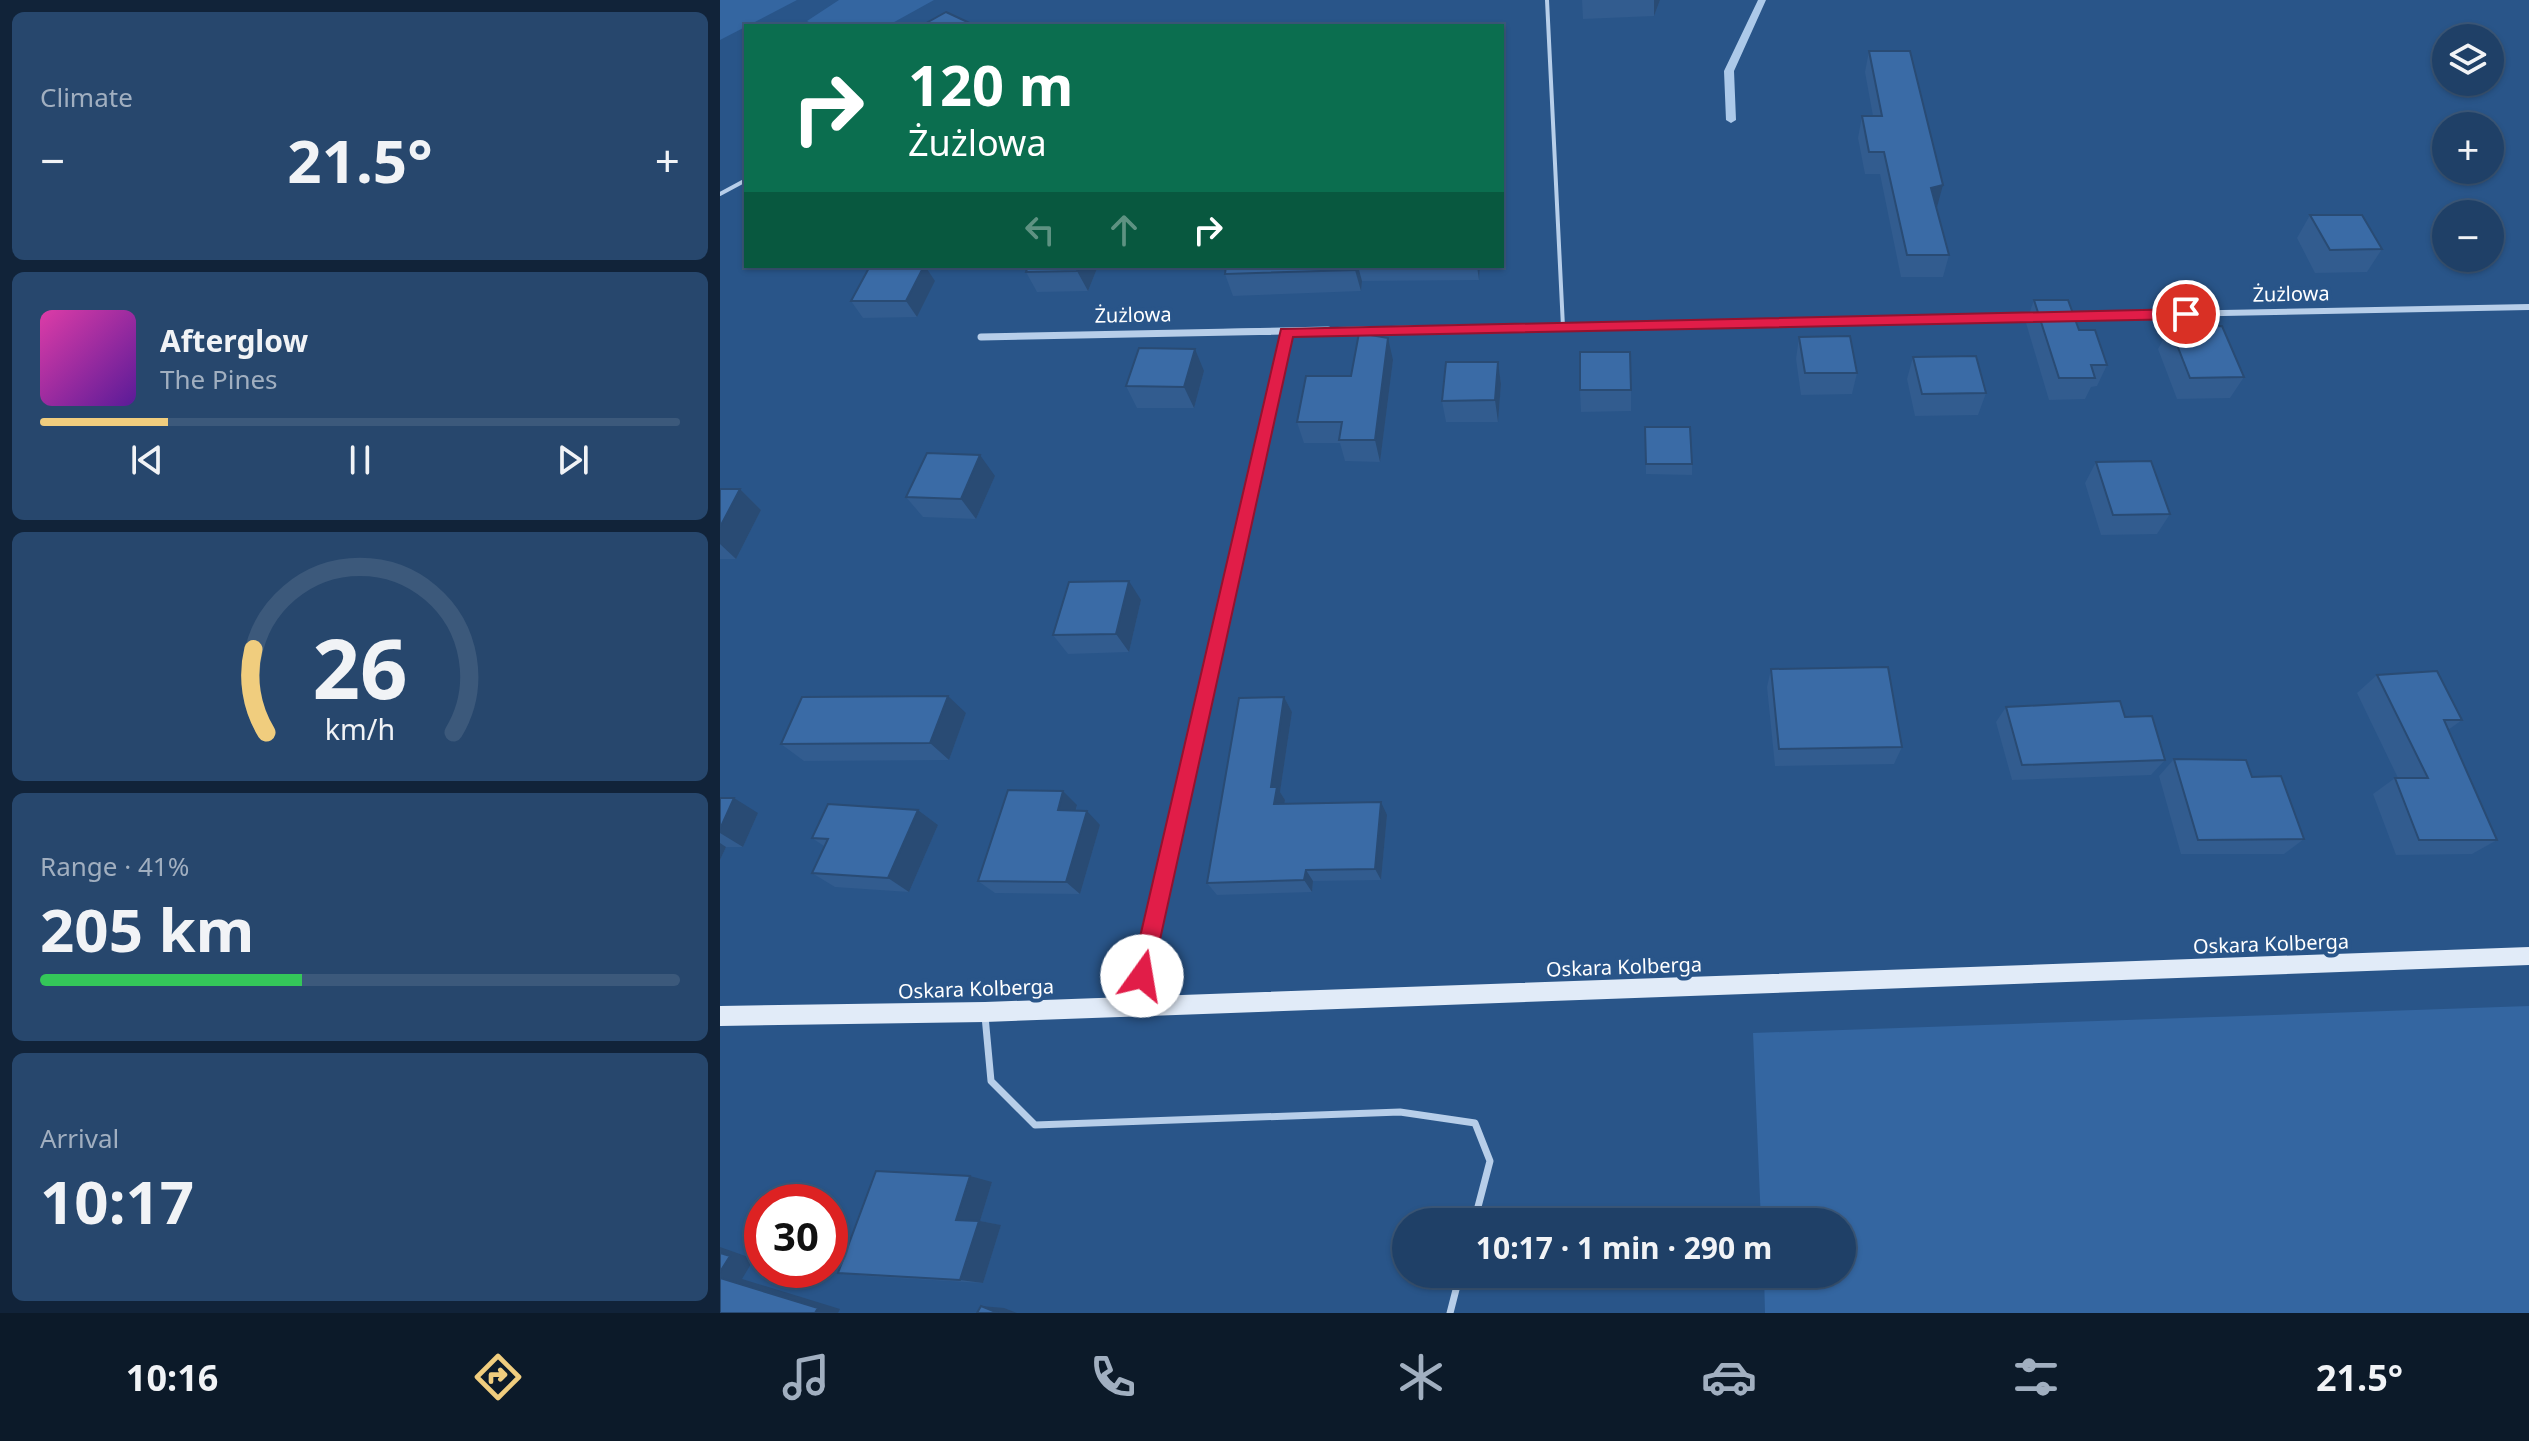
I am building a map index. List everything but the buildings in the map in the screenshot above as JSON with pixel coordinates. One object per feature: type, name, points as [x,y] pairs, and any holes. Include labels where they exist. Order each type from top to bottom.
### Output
[{"type":"main road","name":"Oskara Kolberga","points":[[720,1016],[985,1012],[2529,956]]},
{"type":"street","name":"Żużlowa","points":[[2054,317],[2529,307]]},
{"type":"street","name":"Żużlowa","points":[[981,337],[2038,317]]},
{"type":"street","points":[[1135,1007],[1286,332]]},
{"type":"lane","points":[[1547,0],[1563,327]]},
{"type":"lane","points":[[720,194],[744,181]]},
{"type":"lane","points":[[985,1012],[991,1081],[1035,1125],[1400,1112],[1475,1123],[1490,1161],[1478,1208]]},
{"type":"lane","points":[[1450,1313],[1456,1288]]},
{"type":"shaded area","points":[[720,0],[797,0],[751,24],[744,24],[744,28],[720,40]]},
{"type":"shaded area","points":[[839,0],[934,0],[891,24],[812,24],[807,21]]},
{"type":"shaded area","points":[[2529,1006],[2529,1313],[1765,1313],[1764,1288],[1856,1288],[1856,1208],[1760,1208],[1753,1033]]},
{"type":"waterway","points":[[1731,120],[1729,71],[1762,0]]},
{"type":"route","points":[[1142,976],[1286,332],[2186,314]]}]
